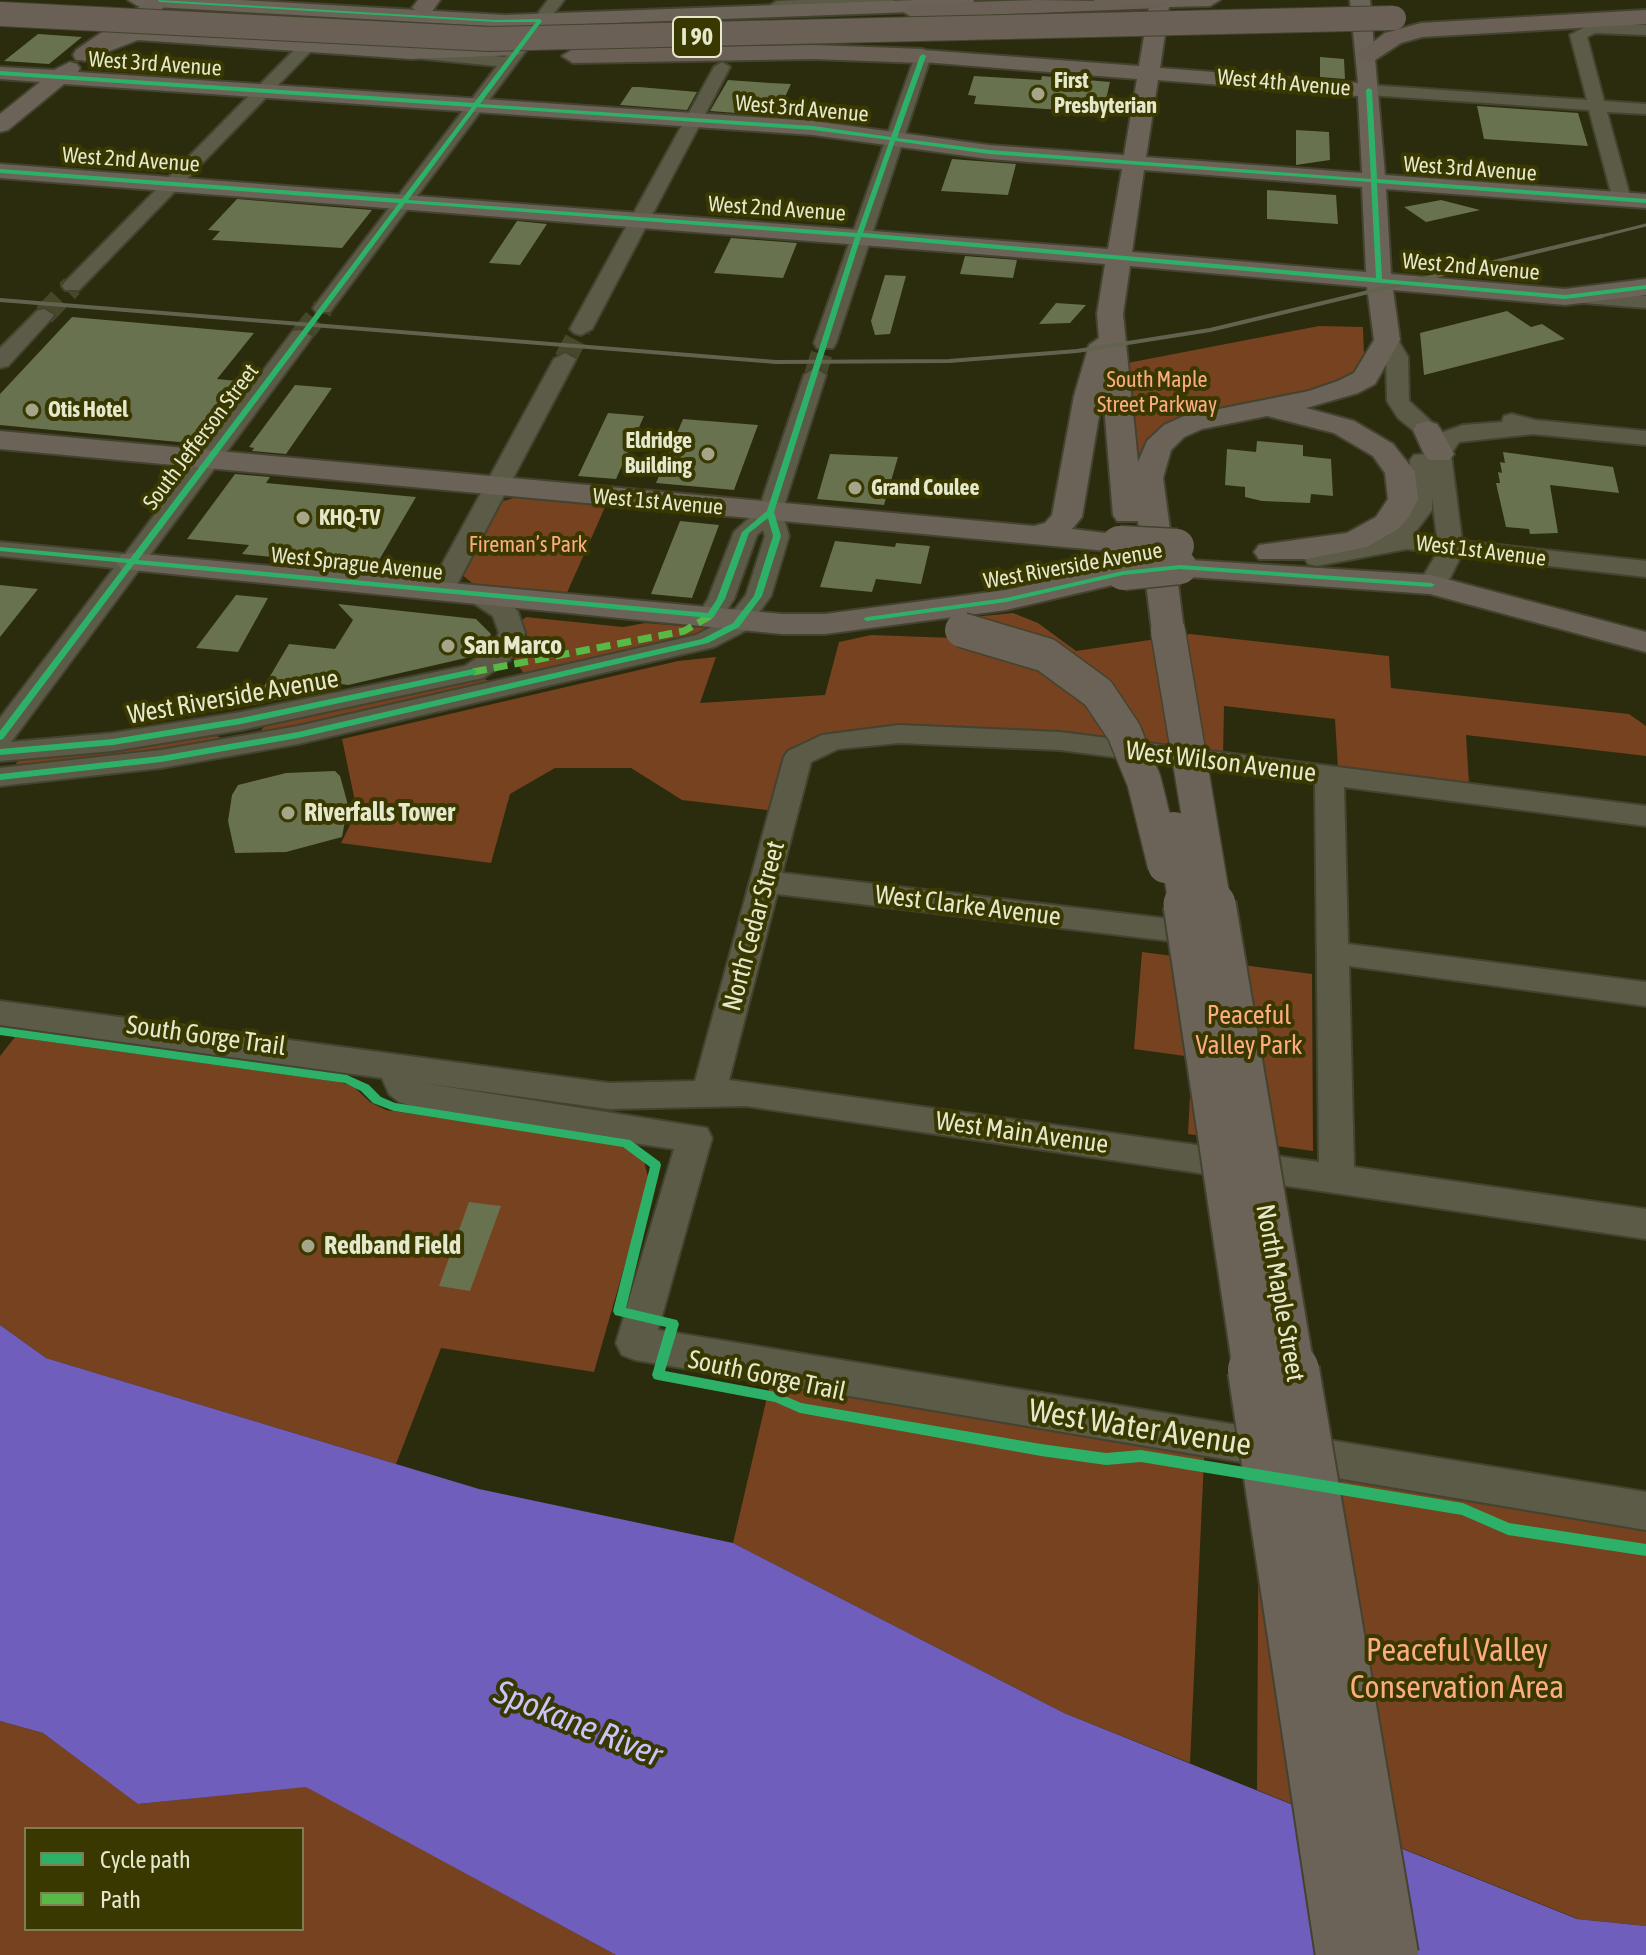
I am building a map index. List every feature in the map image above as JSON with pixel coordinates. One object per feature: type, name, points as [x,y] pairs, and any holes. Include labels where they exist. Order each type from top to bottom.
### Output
[{"type":"highway","points":[[84,55],[152,0]]},
{"type":"highway","name":"I 90","points":[[4,11],[461,39],[1205,25],[1610,0]]},
{"type":"highway","points":[[375,27],[1158,1]]},
{"type":"highway","points":[[70,9],[373,19],[412,14],[426,4]]},
{"type":"highway","name":"I 90","points":[[4,11],[70,9],[375,27],[512,30],[1646,7]]},
{"type":"highway","points":[[4,11],[477,53],[573,56],[813,52],[921,62]]},
{"type":"highway","points":[[1367,55],[1393,38],[1421,30],[1646,17]]},
{"type":"highway","points":[[513,56],[778,43],[989,38],[1205,25]]},
{"type":"main road","points":[[152,0],[495,21],[913,5],[1210,0]]},
{"type":"main road","points":[[1156,631],[1148,478],[1152,455],[1166,437],[1183,426],[1227,414],[1315,398],[1348,387],[1365,378],[1387,340],[1379,279],[1367,55],[1360,0]]},
{"type":"main road","points":[[1031,537],[1056,529],[1067,517],[1088,396],[1110,314],[1158,1]]},
{"type":"main road","points":[[0,125],[84,55],[117,38],[138,34],[411,53],[513,56]]},
{"type":"main road","name":"West 4th Avenue","points":[[921,62],[1148,72],[1369,90]]},
{"type":"main road","name":"West 3rd Avenue","points":[[0,73],[813,128],[976,151],[1638,201]]},
{"type":"main road","name":"West 2nd Avenue","points":[[0,171],[859,235],[1565,297]]},
{"type":"main road","points":[[1565,297],[1646,287]]},
{"type":"main road","points":[[1110,314],[1123,479],[1156,631]]},
{"type":"main road","points":[[1227,414],[1282,413],[1316,418],[1365,438],[1383,450],[1400,472],[1403,499],[1398,511],[1377,531],[1329,546],[1265,552]]},
{"type":"main road","name":"West 1st Avenue","points":[[0,440],[1031,537],[1121,558]]},
{"type":"main road","points":[[1031,537],[1050,544],[1059,560],[1054,581],[1040,592]]},
{"type":"main road","name":"West 1st Avenue","points":[[1179,557],[1265,552],[1389,572],[1431,585]]},
{"type":"main road","name":"West Riverside Avenue","points":[[726,618],[796,624],[867,619],[1040,592],[1121,558],[1179,557],[1431,585],[1646,642]]},
{"type":"main road","name":"West Sprague Avenue","points":[[132,562],[726,618]]},
{"type":"main road","points":[[867,619],[962,630],[1026,647],[1061,664],[1098,693],[1124,732],[1153,813],[1213,1089]]},
{"type":"main road","name":"North Maple Street","points":[[1156,631],[1213,1089],[1343,1955]]},
{"type":"main road","name":"North Maple Street","points":[[1156,631],[1391,1955]]},
{"type":"street","points":[[323,308],[556,0]]},
{"type":"street","points":[[673,14],[886,0]]},
{"type":"street","points":[[1638,201],[1596,106],[1578,35],[1583,31],[1608,28],[1646,30]]},
{"type":"street","points":[[72,286],[308,45]]},
{"type":"street","points":[[825,343],[859,235],[921,62]]},
{"type":"street","points":[[581,329],[722,67]]},
{"type":"street","name":"West 4th Avenue","points":[[1369,90],[1646,109]]},
{"type":"street","name":"West 2nd Avenue","points":[[1565,297],[1646,302]]},
{"type":"street","points":[[0,361],[44,315]]},
{"type":"street","name":"South Jefferson Street","points":[[0,737],[301,336]]},
{"type":"street","points":[[1387,340],[1397,357],[1395,387],[1398,401],[1433,442],[1451,549],[1441,573],[1431,585]]},
{"type":"street","points":[[440,592],[565,359]]},
{"type":"street","points":[[726,618],[758,596],[777,536],[770,512],[815,375]]},
{"type":"street","points":[[1385,545],[1409,526],[1420,510],[1423,499],[1422,450],[1433,442],[1463,432],[1533,427],[1646,438]]},
{"type":"street","name":"West 1st Avenue","points":[[1317,559],[1385,545],[1424,542],[1451,549],[1646,569]]},
{"type":"street","name":"West Sprague Avenue","points":[[0,549],[132,562]]},
{"type":"street","points":[[474,595],[505,612],[512,633],[501,654],[478,683]]},
{"type":"street","name":"West Riverside Avenue","points":[[0,777],[161,759],[244,733],[478,683],[670,651],[714,638],[726,618]]},
{"type":"street","name":"West Riverside Avenue","points":[[0,752],[244,733]]},
{"type":"street","name":"West Wilson Avenue","points":[[798,757],[832,741],[899,734],[1060,741],[1646,816]]},
{"type":"street","name":"North Cedar Street","points":[[708,1096],[798,757]]},
{"type":"street","points":[[1329,775],[1337,1178]]},
{"type":"street","name":"West Clarke Avenue","points":[[767,882],[1170,930]]},
{"type":"street","points":[[1333,953],[1646,994]]},
{"type":"street","name":"West Main Avenue","points":[[0,1013],[609,1096],[746,1093],[1646,1224]]},
{"type":"street","name":"West Water Avenue","points":[[396,1068],[401,1085],[411,1093],[436,1101],[695,1138],[635,1343],[1646,1511]]},
{"type":"green space","name":"South Maple Street Parkway","points":[[1319,326],[1363,327],[1364,355],[1355,373],[1305,393],[1185,416],[1152,435],[1138,457],[1132,456],[1122,364]]},
{"type":"green space","name":"Fireman’s Park","points":[[517,497],[606,505],[566,595],[493,590],[472,583],[461,574],[500,502]]},
{"type":"green space","points":[[1013,613],[1038,623],[1076,651],[1190,634],[1389,656],[1391,688],[1629,714],[1646,726],[1646,756],[1466,735],[1469,784],[1338,769],[1335,719],[1224,706],[1223,756],[898,730],[795,754],[775,811],[682,800],[631,768],[555,768],[510,794],[491,863],[341,843],[357,811],[342,739],[678,661],[716,657],[700,703],[825,695],[839,642],[871,635],[955,638],[962,618]]},
{"type":"green space","points":[[526,617],[623,627],[645,623],[710,628],[712,632],[526,677],[513,657],[525,643],[527,634],[522,620]]},
{"type":"green space","points":[[480,677],[489,681],[485,687],[264,733],[261,730],[268,723]]},
{"type":"green space","points":[[217,736],[225,740],[222,744],[18,767],[16,763],[20,759]]},
{"type":"green space","name":"Peaceful Valley Park","points":[[1142,952],[1312,974],[1313,1151],[1188,1134],[1192,1057],[1134,1049]]},
{"type":"green space","points":[[15,1037],[339,1082],[353,1086],[370,1102],[386,1110],[620,1145],[644,1161],[649,1181],[594,1372],[441,1348],[396,1464],[46,1358],[0,1325],[0,1056]]},
{"type":"green space","points":[[774,1367],[1205,1438],[1190,1763],[1064,1713],[733,1543]]},
{"type":"green space","name":"Peaceful Valley Conservation Area","points":[[1259,1447],[1646,1511],[1646,1926],[1578,1919],[1257,1790]]},
{"type":"green space","points":[[0,1721],[43,1733],[139,1804],[306,1786],[616,1955],[0,1955]]},
{"type":"water","name":"Spokane River","points":[[0,1325],[46,1358],[479,1489],[733,1543],[1064,1713],[1577,1919],[1646,1926],[1646,1955],[616,1955],[306,1787],[138,1804],[43,1733],[0,1721]]},
{"type":"building","points":[[38,34],[82,37],[49,64],[4,61]]},
{"type":"building","points":[[1320,57],[1344,59],[1345,79],[1320,77]]},
{"type":"building","name":"First Presbyterian","points":[[974,76],[1041,80],[1042,76],[1110,82],[1103,113],[974,104],[976,96],[968,95]]},
{"type":"building","points":[[728,80],[791,84],[776,116],[710,111]]},
{"type":"building","points":[[632,87],[697,92],[687,110],[620,105]]},
{"type":"building","points":[[1477,106],[1578,113],[1588,146],[1484,139]]},
{"type":"building","points":[[1296,130],[1329,132],[1330,160],[1296,165]]},
{"type":"building","points":[[952,159],[1016,164],[1008,195],[941,191]]},
{"type":"building","points":[[1267,190],[1336,195],[1338,224],[1267,219]]},
{"type":"building","points":[[237,199],[372,210],[342,248],[212,240],[220,231],[208,230]]},
{"type":"building","points":[[1441,200],[1480,210],[1426,222],[1404,207]]},
{"type":"building","points":[[517,221],[547,224],[520,265],[489,263]]},
{"type":"building","points":[[731,238],[797,243],[783,278],[714,273]]},
{"type":"building","points":[[965,256],[1017,260],[1013,278],[960,274]]},
{"type":"building","points":[[885,275],[906,276],[890,334],[875,335],[871,321]]},
{"type":"building","points":[[1056,303],[1086,305],[1070,323],[1039,324]]},
{"type":"building","points":[[1507,311],[1531,327],[1542,324],[1565,339],[1424,375],[1420,333]]},
{"type":"building","points":[[72,317],[254,333],[217,379],[237,381],[189,443],[0,425],[0,394]]},
{"type":"building","points":[[295,385],[332,388],[286,454],[252,451],[254,448],[249,447]]},
{"type":"building","points":[[608,413],[644,416],[616,479],[578,476]]},
{"type":"building","name":"Eldridge Building","points":[[683,419],[758,425],[734,490],[656,483]]},
{"type":"building","points":[[1257,441],[1303,445],[1303,456],[1331,459],[1333,496],[1311,494],[1310,503],[1262,501],[1245,497],[1245,487],[1225,485],[1227,449],[1256,452]]},
{"type":"building","points":[[1503,452],[1613,467],[1619,493],[1550,485],[1558,533],[1530,534],[1529,529],[1506,527],[1496,483],[1500,483],[1498,472],[1502,473],[1500,462],[1505,463]]},
{"type":"building","name":"Grand Coulee","points":[[830,454],[898,457],[884,505],[817,499]]},
{"type":"building","name":"KHQ-TV","points":[[235,474],[270,477],[266,483],[416,497],[375,567],[242,554],[249,545],[187,539]]},
{"type":"building","points":[[680,521],[719,525],[692,598],[651,594]]},
{"type":"building","points":[[835,541],[895,547],[896,543],[930,546],[921,584],[876,579],[872,592],[820,587]]},
{"type":"building","points":[[0,585],[38,589],[0,637]]},
{"type":"building","points":[[236,595],[268,598],[238,652],[196,648]]},
{"type":"building","name":"San Marco","points":[[338,604],[476,619],[491,634],[485,647],[466,658],[348,685],[310,680],[301,694],[253,705],[289,644],[335,649],[353,620]]},
{"type":"building","name":"Riverfalls Tower","points":[[335,771],[340,776],[348,805],[342,837],[286,852],[235,853],[228,821],[232,795],[238,785],[286,773]]},
{"type":"building","points":[[469,1202],[501,1206],[470,1291],[439,1286]]},
{"type":"tunnel","points":[[44,315],[72,286]]},
{"type":"tunnel","points":[[301,336],[323,308]]},
{"type":"tunnel","points":[[565,359],[581,329]]},
{"type":"tunnel","points":[[815,375],[825,343]]},
{"type":"railway","points":[[1602,236],[1646,225]]},
{"type":"railway","points":[[0,300],[776,362],[949,361],[1077,351],[1210,330],[1602,236]]},
{"type":"railway","points":[[1594,238],[1602,236]]},
{"type":"marked path","points":[[473,672],[684,631],[710,616]]},
{"type":"cycle path","points":[[160,1],[495,21],[540,20]]},
{"type":"cycle path","points":[[0,737],[540,20]]},
{"type":"cycle path","points":[[0,549],[710,616],[721,599],[746,532],[770,512],[859,235],[923,56]]},
{"type":"cycle path","points":[[0,73],[813,128],[989,152],[1646,201]]},
{"type":"cycle path","points":[[1369,90],[1379,279]]},
{"type":"cycle path","points":[[0,171],[859,235],[1565,297],[1646,287]]},
{"type":"cycle path","points":[[0,777],[161,759],[298,735],[705,641],[736,625],[758,596],[777,536],[770,512]]},
{"type":"cycle path","points":[[867,619],[1006,600],[1123,573],[1180,567],[1431,585]]},
{"type":"cycle path","points":[[0,752],[113,742],[241,721],[473,672]]},
{"type":"cycle path","name":"South Gorge Trail","points":[[0,1031],[347,1079],[365,1088],[377,1100],[394,1107],[626,1143],[656,1165],[619,1311],[673,1324],[658,1375],[776,1397],[800,1408],[1041,1450],[1106,1459],[1141,1456],[1463,1509],[1508,1529],[1646,1550]]},
{"type":"place","name":"First Presbyterian","points":[[1038,94]]},
{"type":"place","name":"Otis Hotel","points":[[32,410]]},
{"type":"place","name":"Eldridge Building","points":[[708,454]]},
{"type":"place","name":"Grand Coulee","points":[[855,488]]},
{"type":"place","name":"KHQ-TV","points":[[303,518]]},
{"type":"place","name":"San Marco","points":[[448,646]]},
{"type":"place","name":"Riverfalls Tower","points":[[288,813]]},
{"type":"place","name":"Redband Field","points":[[308,1246]]}]
